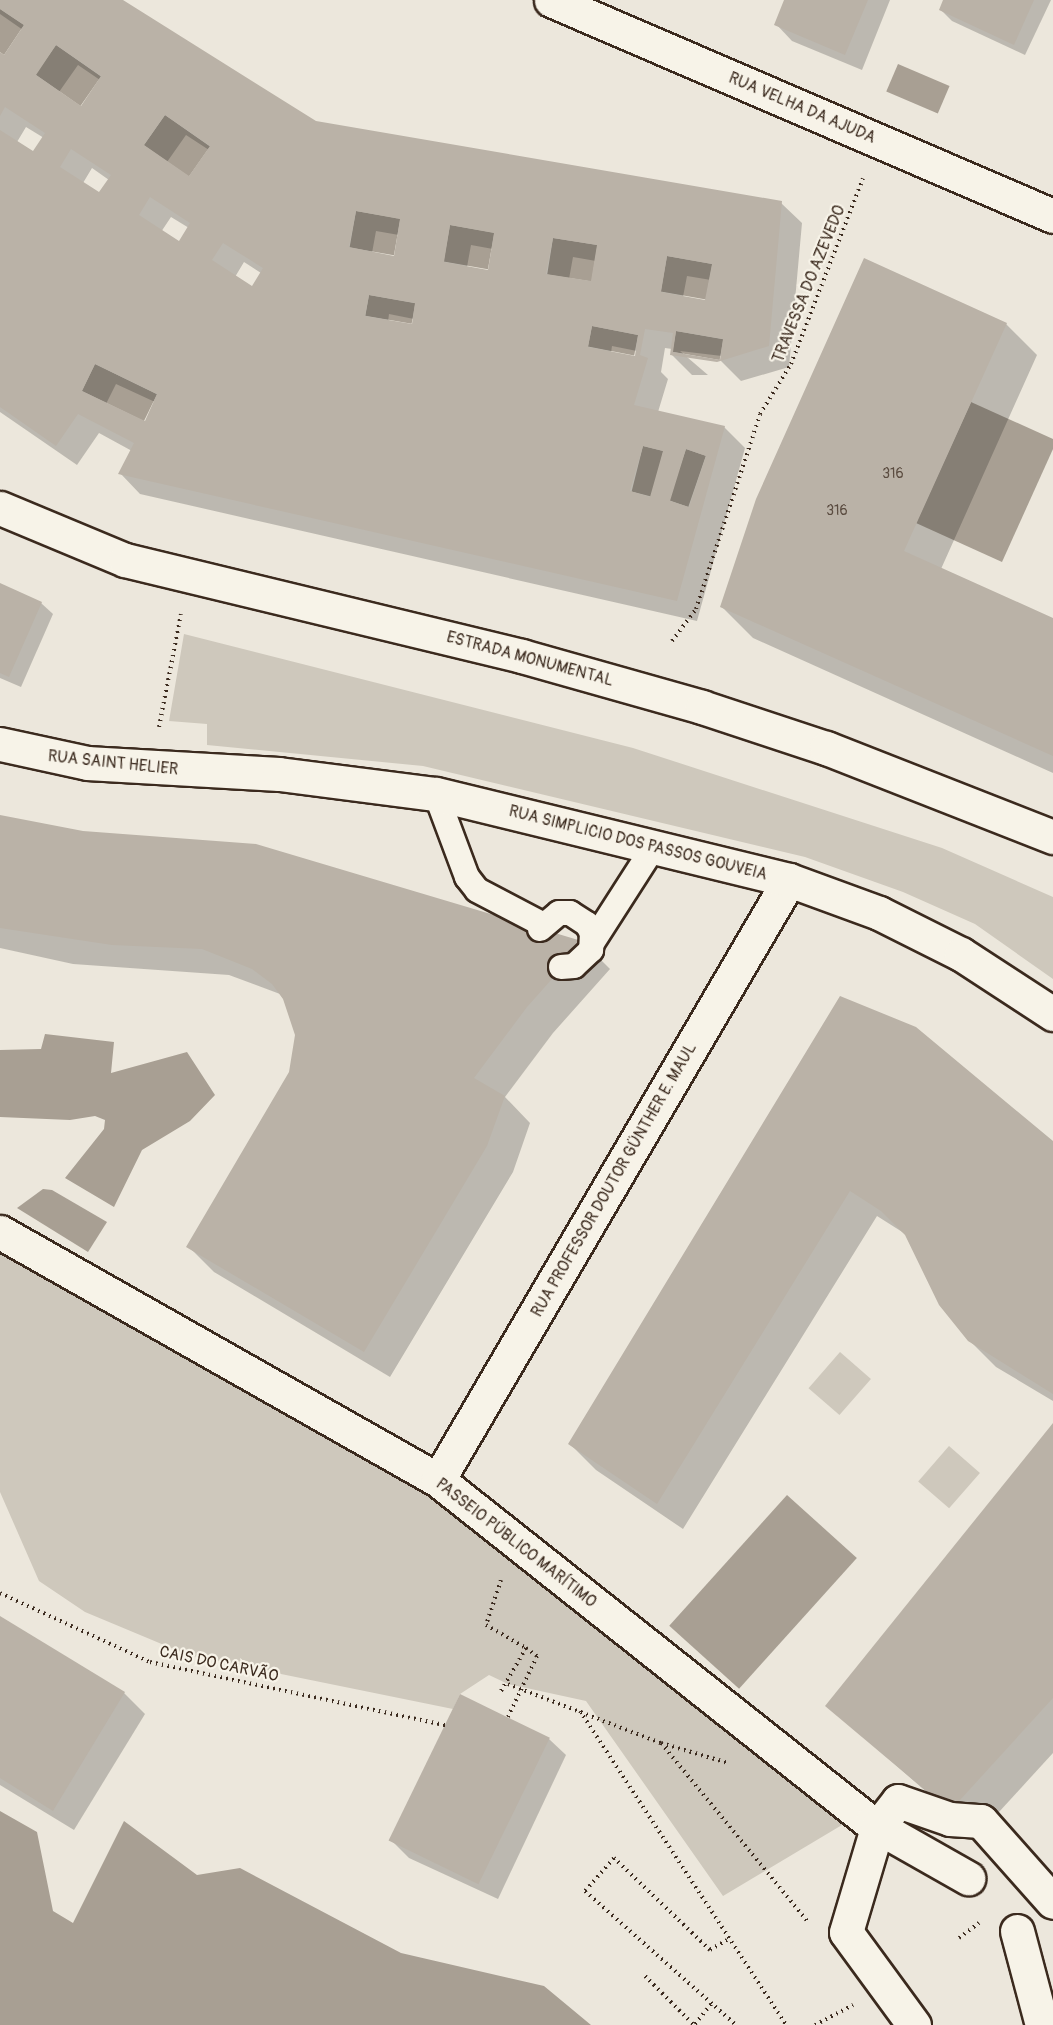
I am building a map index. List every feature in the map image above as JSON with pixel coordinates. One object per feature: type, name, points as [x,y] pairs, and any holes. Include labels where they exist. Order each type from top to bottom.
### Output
[{"type":"street","name":"RUA VELHA DA AJUDA","points":[[551,0],[1053,216]]},
{"type":"street","name":"ESTRADA MONUMENTAL","points":[[0,508],[125,561],[522,656],[702,707],[826,748],[1053,837]]},
{"type":"street","name":"RUA SAINT HELIER","points":[[0,744],[87,763],[192,771]]},
{"type":"street","name":"RUA SIMPLICIO DOS PASSOS GOUVEIA","points":[[192,771],[279,774],[436,794],[655,845],[789,880],[879,913],[961,954],[1053,1014]]},
{"type":"street","name":"RUA PROFESSOR DOUTOR GÜNTHER E. MAUL","points":[[438,1480],[789,880]]},
{"type":"street","name":"PASSEIO PÚBLICO MARÍTIMO","points":[[0,1232],[438,1480],[877,1827],[969,1878]]},
{"type":"street","points":[[914,2025],[846,1932],[877,1827],[898,1801],[950,1819],[981,1821],[1052,1899]]},
{"type":"street","points":[[1017,1931],[1042,2025]]},
{"type":"lane","points":[[436,794],[456,849],[477,890],[541,926],[559,913],[579,916],[592,933],[592,943]]},
{"type":"lane","points":[[561,967],[584,960],[592,943],[655,845]]},
{"type":"path","name":"TRAVESSA DO AZEVEDO","points":[[672,641],[696,609],[760,414],[791,364],[864,178],[856,174]]},
{"type":"path","points":[[168,728],[159,727],[183,605]]},
{"type":"path","name":"CAIS DO CARVÃO","points":[[0,1593],[150,1662],[445,1725]]},
{"type":"path","points":[[486,1625],[537,1656],[508,1717]]},
{"type":"path","points":[[501,1691],[508,1684],[526,1648]]},
{"type":"path","points":[[508,1684],[661,1743],[808,1923]]},
{"type":"path","points":[[580,1711],[727,1940],[785,2024]]},
{"type":"path","points":[[727,1940],[710,1950],[614,1858],[585,1891],[736,2025]]},
{"type":"path","points":[[645,1976],[694,2024],[712,2003]]},
{"type":"path","points":[[815,2025],[856,2003]]},
{"type":"shaded area","points":[[0,9],[24,25],[4,55],[0,52]]},
{"type":"shaded area","points":[[56,45],[101,77],[80,106],[35,74]]},
{"type":"shaded area","points":[[898,64],[950,86],[938,113],[886,92]]},
{"type":"shaded area","points":[[165,115],[210,147],[189,177],[144,145]]},
{"type":"shaded area","points":[[356,211],[400,219],[394,255],[350,247]]},
{"type":"shaded area","points":[[450,225],[494,233],[488,269],[444,261]]},
{"type":"shaded area","points":[[553,238],[597,245],[592,282],[547,275]]},
{"type":"shaded area","points":[[667,256],[712,264],[706,299],[661,291]]},
{"type":"shaded area","points":[[369,295],[415,303],[412,324],[365,316]]},
{"type":"shaded area","points":[[592,326],[638,335],[634,356],[588,347]]},
{"type":"shaded area","points":[[676,331],[723,339],[720,360],[672,352]]},
{"type":"shaded area","points":[[95,364],[157,394],[144,421],[82,391]]},
{"type":"shaded area","points":[[971,402],[1053,439],[1053,449],[1002,562],[916,523]]},
{"type":"shaded area","points":[[643,446],[663,451],[652,497],[632,492]]},
{"type":"shaded area","points":[[686,449],[706,456],[688,507],[668,500]]},
{"type":"shaded area","points":[[184,634],[633,748],[942,848],[1053,897],[1053,979],[975,924],[903,892],[805,857],[423,766],[207,745],[207,724],[169,721]]},
{"type":"shaded area","points":[[45,1034],[114,1042],[111,1073],[187,1052],[215,1095],[190,1121],[142,1150],[114,1207],[65,1178],[104,1129],[105,1120],[95,1116],[70,1120],[0,1117],[0,1050],[41,1049]]},
{"type":"shaded area","points":[[43,1189],[52,1190],[107,1222],[88,1252],[17,1208]]},
{"type":"shaded area","points":[[0,1250],[452,1504],[852,1819],[723,1896],[586,1701],[508,1684],[489,1675],[460,1694],[453,1709],[188,1655],[85,1612],[39,1581],[0,1492]]},
{"type":"shaded area","points":[[840,1352],[871,1379],[839,1415],[809,1388]]},
{"type":"shaded area","points":[[949,1446],[980,1473],[949,1508],[918,1481]]},
{"type":"shaded area","points":[[787,1495],[857,1558],[739,1689],[669,1626]]},
{"type":"shaded area","points":[[0,1811],[37,1832],[53,1911],[73,1923],[124,1821],[197,1875],[240,1868],[401,1953],[544,1986],[591,2025],[0,2025]]},
{"type":"building","points":[[0,0],[123,0],[316,121],[782,201],[769,346],[717,362],[670,355],[673,333],[645,329],[640,355],[648,358],[634,405],[725,426],[677,601],[118,474],[134,443],[78,414],[56,446],[0,407],[0,130],[33,151],[45,133],[5,107],[0,116],[0,52],[4,55],[24,25],[0,9]],"holes":[[[56,45],[101,76],[81,106],[36,75]],[[165,115],[210,146],[189,176],[144,145]],[[71,149],[111,175],[99,192],[60,167]],[[150,197],[190,223],[179,241],[139,215]],[[356,211],[400,219],[394,256],[349,247]],[[450,225],[494,233],[488,270],[444,262]],[[553,238],[597,245],[591,281],[546,274]],[[223,243],[263,268],[252,286],[212,260]],[[667,256],[712,264],[705,300],[661,292]],[[369,295],[415,303],[412,324],[365,316]],[[592,326],[638,335],[635,356],[588,347]],[[676,331],[723,339],[720,360],[673,352]],[[95,364],[157,394],[145,421],[82,391]],[[643,446],[663,451],[650,497],[630,491]],[[686,449],[706,456],[689,507],[670,501]]]},
{"type":"building","points":[[784,0],[868,0],[845,55],[774,25]]},
{"type":"building","points":[[943,0],[1034,0],[1014,45],[939,10]]},
{"type":"building","points":[[864,258],[1007,323],[904,551],[1053,618],[1053,756],[720,607],[756,499]]},
{"type":"building","points":[[0,583],[42,602],[9,677],[0,673]]},
{"type":"building","points":[[0,815],[83,831],[256,844],[585,942],[527,1007],[474,1078],[505,1096],[487,1146],[364,1352],[186,1247],[289,1072],[295,1035],[283,999],[272,984],[252,969],[202,949],[112,945],[0,928]]},
{"type":"building","points":[[840,996],[916,1027],[1053,1141],[1053,1394],[968,1341],[939,1305],[905,1235],[881,1211],[850,1191],[657,1504],[568,1444]]},
{"type":"building","points":[[1053,1423],[1053,1698],[950,1811],[825,1706]]},
{"type":"building","points":[[0,1616],[125,1692],[53,1811],[0,1778]]},
{"type":"building","points":[[460,1694],[550,1738],[478,1884],[389,1841]]}]
